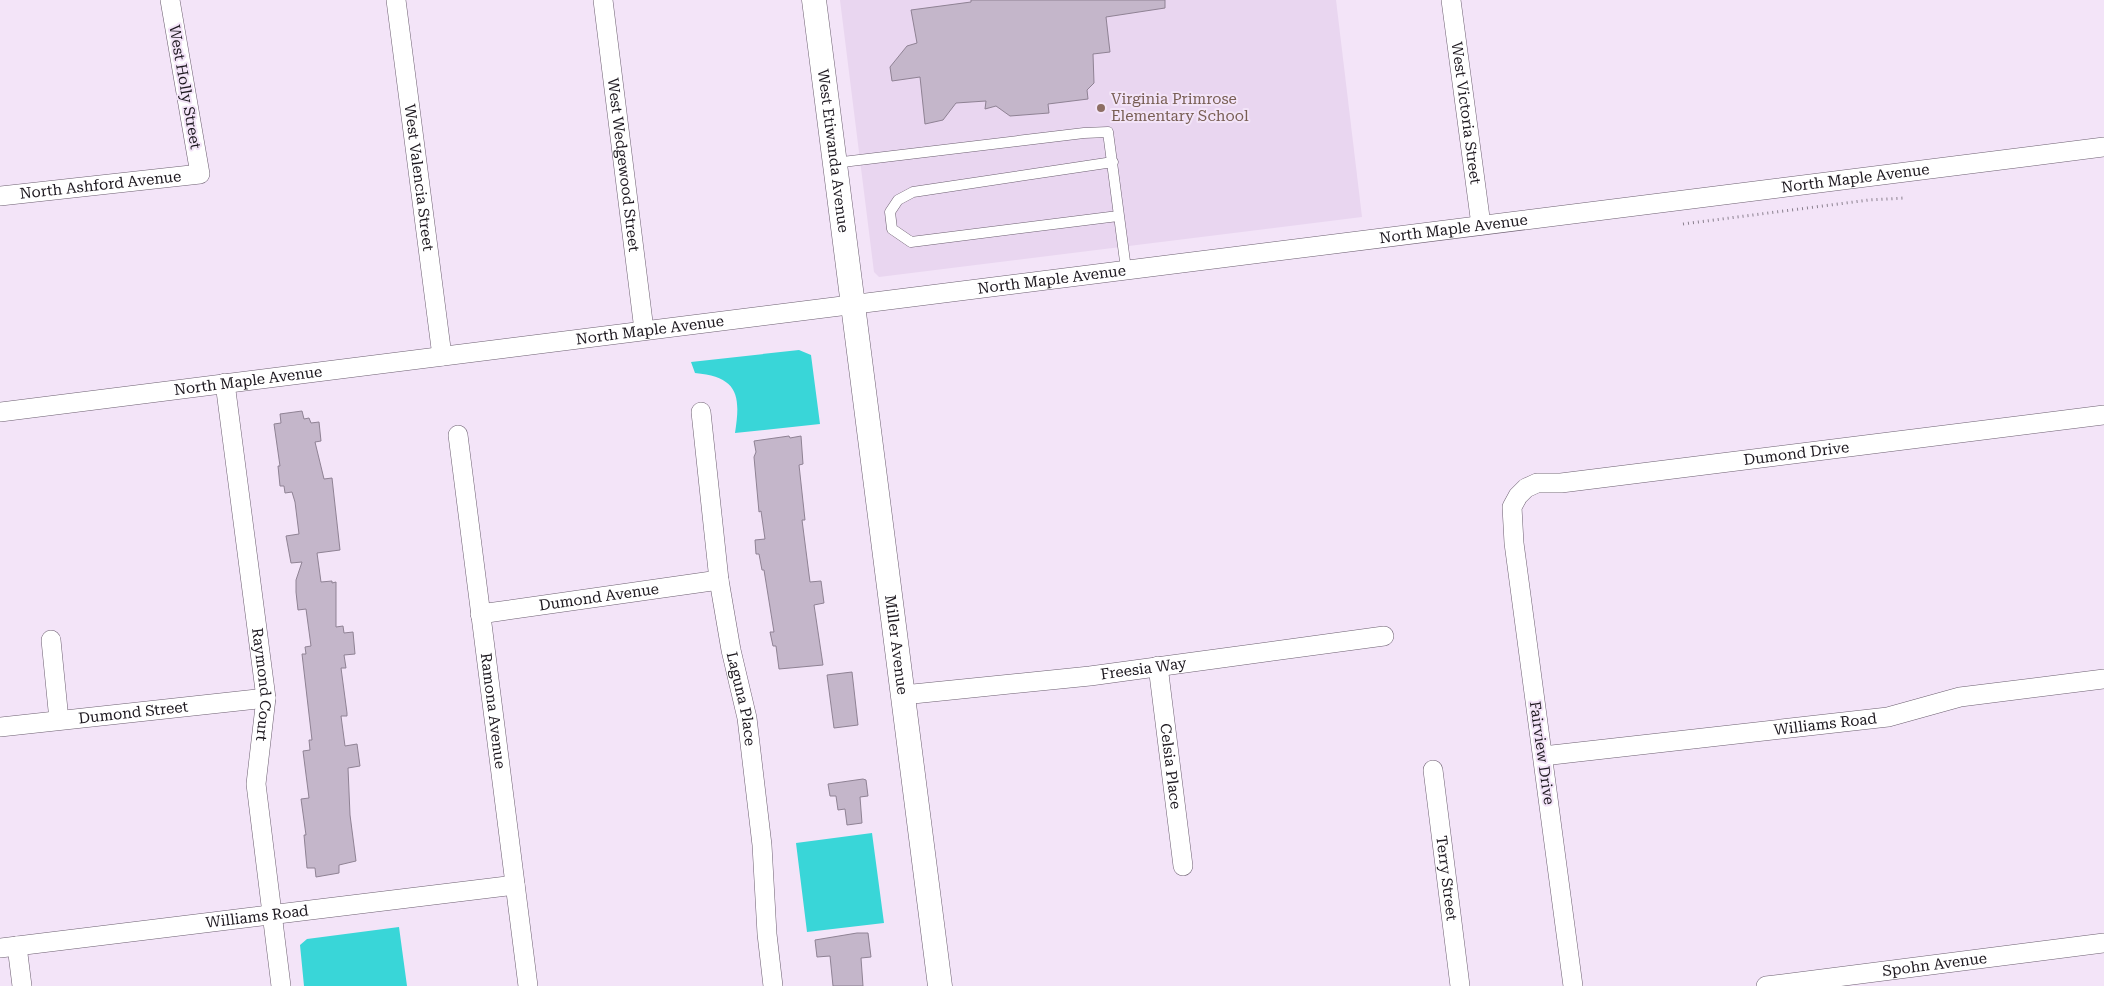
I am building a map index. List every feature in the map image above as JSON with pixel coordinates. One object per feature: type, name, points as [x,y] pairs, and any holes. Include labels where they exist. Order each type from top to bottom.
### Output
[{"type":"street","name":"West Holly Street","points":[[170,0],[200,174]]},
{"type":"street","name":"West Valencia Street","points":[[396,0],[442,356]]},
{"type":"street","name":"West Wedgewood Street","points":[[602,0],[644,330]]},
{"type":"street","name":"West Etiwanda Avenue","points":[[814,0],[852,304]]},
{"type":"street","name":"West Victoria Street","points":[[1451,0],[1481,225]]},
{"type":"street","name":"North Maple Avenue","points":[[0,412],[2104,147]]},
{"type":"street","name":"North Ashford Avenue","points":[[0,196],[200,174]]},
{"type":"street","name":"Miller Avenue","points":[[852,304],[940,986]]},
{"type":"street","name":"Raymond Court","points":[[225,383],[266,698],[256,784],[280,986]]},
{"type":"street","name":"Laguna Place","points":[[701,412],[719,580],[731,650],[746,718],[762,845],[767,934],[773,986]]},
{"type":"street","name":"Dumond Drive","points":[[1512,521],[1512,507],[1518,496],[1526,488],[1537,483],[1561,483],[2104,415]]},
{"type":"street","name":"Ramona Avenue","points":[[458,435],[528,986]]},
{"type":"street","name":"Fairview Drive","points":[[1512,521],[1573,986]]},
{"type":"street","name":"Dumond Avenue","points":[[480,614],[719,580]]},
{"type":"street","name":"Freesia Way","points":[[903,695],[1090,676],[1384,636]]},
{"type":"street","points":[[51,640],[60,720]]},
{"type":"street","name":"Celsia Place","points":[[1158,666],[1183,866]]},
{"type":"street","name":"Williams Road","points":[[1543,756],[1888,717],[1960,696],[2104,678]]},
{"type":"street","name":"Dumond Street","points":[[0,727],[266,698]]},
{"type":"street","name":"Terry Street","points":[[1433,770],[1460,986]]},
{"type":"street","name":"Williams Road","points":[[8,947],[515,885]]},
{"type":"street","name":"Spohn Avenue","points":[[1766,986],[2104,943]]},
{"type":"street","points":[[8,947],[22,986]]},
{"type":"lane","points":[[834,163],[1084,133],[1108,132],[1114,162],[1118,216],[1126,269]]},
{"type":"lane","points":[[1114,162],[913,192],[898,200],[890,212],[892,229],[911,242],[1118,216]]},
{"type":"path","points":[[1683,224],[1868,200],[1904,198]]},
{"type":"shaded area","name":"Virginia Primrose Elementary School","points":[[840,0],[1336,0],[1362,217],[879,277],[874,272]]},
{"type":"water","points":[[799,350],[811,355],[820,424],[735,433],[737,408],[733,390],[720,379],[695,373],[691,362]]},
{"type":"water","points":[[872,833],[884,923],[807,932],[796,843]]},
{"type":"water","points":[[399,927],[407,986],[304,986],[300,945],[307,939]]},
{"type":"building","points":[[971,0],[1165,0],[1165,8],[1106,17],[1110,52],[1093,54],[1094,83],[1087,90],[1088,99],[1048,104],[1049,113],[1010,116],[996,106],[985,109],[986,101],[956,103],[943,120],[925,124],[920,77],[892,81],[890,67],[907,46],[917,43],[911,10],[971,2]]},
{"type":"building","points":[[302,411],[304,419],[309,418],[311,423],[319,422],[321,441],[315,442],[324,479],[332,478],[340,550],[317,553],[321,582],[336,582],[336,627],[343,626],[344,633],[353,632],[355,654],[344,655],[346,668],[341,668],[347,716],[341,716],[345,746],[357,744],[360,766],[348,768],[350,815],[356,861],[339,865],[339,873],[316,877],[315,868],[307,868],[304,835],[306,835],[301,799],[309,798],[303,751],[310,750],[309,740],[312,740],[302,654],[306,654],[305,647],[311,646],[306,609],[298,610],[296,592],[296,580],[302,562],[291,563],[286,536],[299,534],[295,502],[292,492],[285,493],[284,486],[280,486],[278,466],[280,466],[274,424],[281,423],[280,414]]},
{"type":"building","points":[[789,436],[790,438],[801,436],[803,464],[799,465],[805,520],[802,520],[810,582],[821,581],[824,603],[814,605],[823,665],[779,669],[776,646],[773,646],[770,632],[774,632],[764,570],[762,570],[759,554],[756,554],[755,540],[765,539],[761,511],[759,512],[754,441]]},
{"type":"building","points":[[852,672],[858,725],[834,728],[827,675]]},
{"type":"building","points":[[866,780],[868,796],[860,797],[862,823],[847,825],[845,809],[838,810],[836,796],[830,796],[828,784]]},
{"type":"building","points":[[868,933],[871,957],[861,958],[863,986],[833,986],[830,956],[817,957],[815,940]]},
{"type":"place","name":"Virginia Primrose Elementary School","points":[[1101,108]]}]
